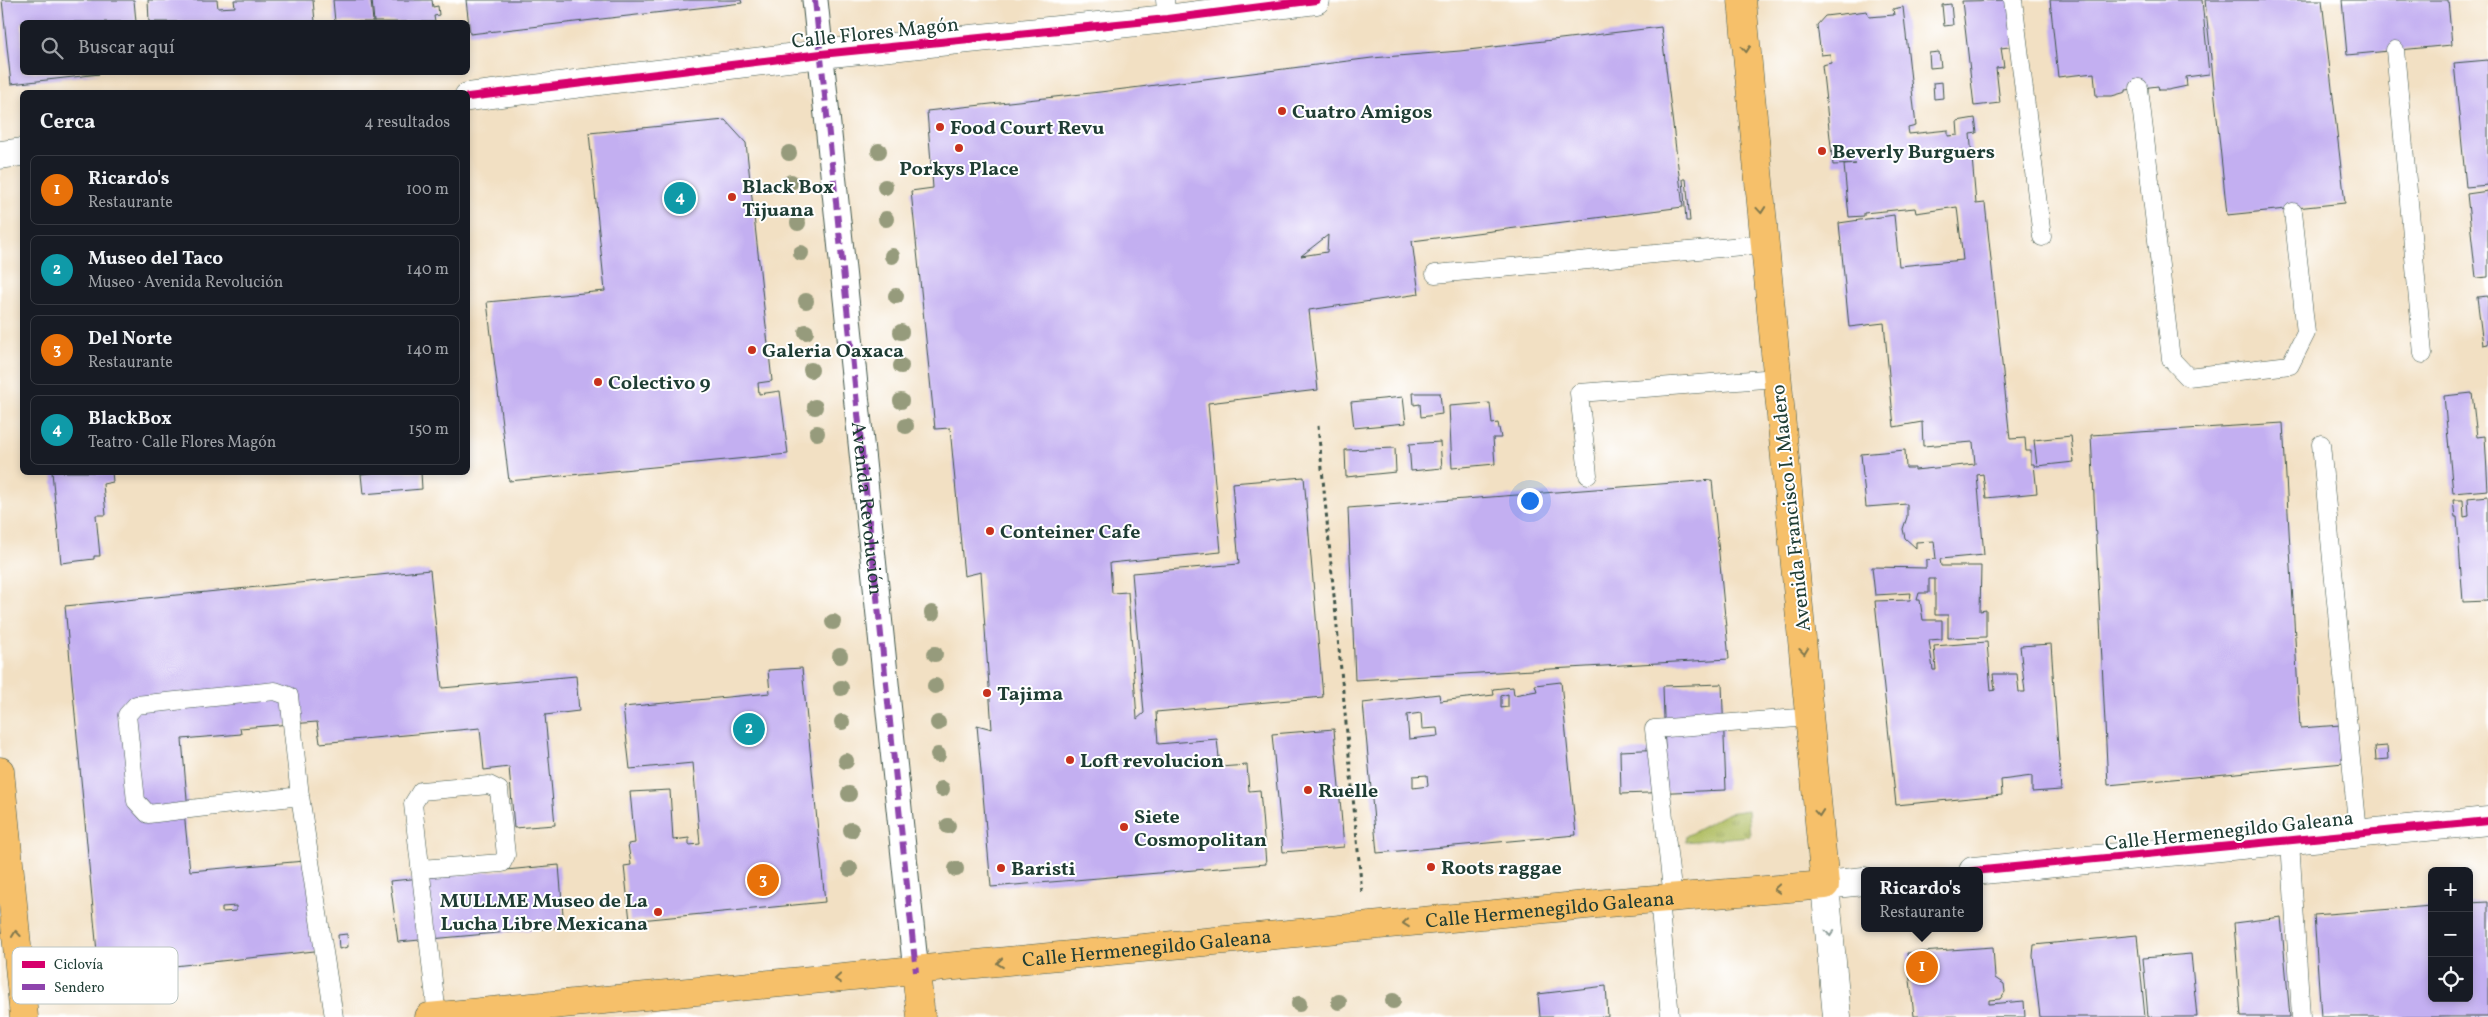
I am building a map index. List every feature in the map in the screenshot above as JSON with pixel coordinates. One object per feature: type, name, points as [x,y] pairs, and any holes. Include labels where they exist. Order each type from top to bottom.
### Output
[{"type":"main road","name":"Avenida Francisco I. Madero","points":[[1742,0],[1825,885]]},
{"type":"main road","points":[[0,771],[17,947]]},
{"type":"main road","name":"Calle Hermenegildo Galeana","points":[[433,1017],[916,972],[1365,927],[1825,885]]},
{"type":"main road","name":"Avenida Revolución","points":[[916,972],[921,1017]]},
{"type":"main road","points":[[23,1004],[24,1017]]},
{"type":"street","name":"Avenida Revolución","points":[[815,0],[916,972]]},
{"type":"street","name":"Calle Flores Magón","points":[[470,97],[1166,9],[1316,0]]},
{"type":"street","points":[[0,155],[20,152]]},
{"type":"street","name":"Calle Hermenegildo Galeana","points":[[1983,870],[2488,822]]},
{"type":"street","name":"Calle Hermenegildo Galeana","points":[[1825,885],[1861,881]]},
{"type":"street","name":"Avenida Francisco I. Madero","points":[[1825,885],[1837,1017]]},
{"type":"lane","points":[[2013,0],[2042,237]]},
{"type":"lane","points":[[2395,50],[2423,354]]},
{"type":"lane","points":[[2139,88],[2171,359],[2188,377],[2290,365],[2306,333],[2293,212]]},
{"type":"lane","points":[[1435,274],[1764,244]]},
{"type":"lane","points":[[1588,475],[1579,393],[1777,378]]},
{"type":"lane","points":[[2322,444],[2358,833]]},
{"type":"lane","points":[[300,796],[148,814],[136,801],[127,715],[136,705],[275,692],[289,696],[300,796],[334,1017]]},
{"type":"lane","points":[[1670,1017],[1666,899],[1654,729],[1810,717]]},
{"type":"lane","points":[[420,870],[502,863],[506,855],[499,790],[490,785],[421,791],[413,804],[433,1017]]},
{"type":"lane","points":[[2290,841],[2301,1017]]},
{"type":"path","points":[[1318,426],[1365,927]]},
{"type":"green space","points":[[1748,810],[1750,836],[1685,842],[1686,836],[1728,813]]},
{"type":"building","points":[[2,0],[134,0],[136,20],[20,20],[20,75],[91,75],[11,84]]},
{"type":"building","points":[[148,0],[217,0],[218,8],[235,7],[234,0],[313,0],[315,20],[149,20]]},
{"type":"building","points":[[333,0],[371,0],[373,20],[335,20]]},
{"type":"building","points":[[372,0],[432,0],[433,7],[438,6],[439,15],[434,16],[435,20],[374,20]]},
{"type":"building","points":[[466,0],[741,0],[742,3],[470,34],[470,20],[468,20]]},
{"type":"building","points":[[2012,0],[2017,46],[2001,48],[2004,67],[1996,68],[2000,103],[1974,106],[1962,1]]},
{"type":"building","points":[[2050,0],[2202,0],[2209,74],[2186,77],[2187,86],[2168,90],[2159,90],[2158,86],[2126,90],[2126,92],[2112,96],[2096,96],[2094,73],[2058,77]]},
{"type":"building","points":[[2205,0],[2322,0],[2345,203],[2227,215]]},
{"type":"building","points":[[2342,0],[2448,0],[2452,45],[2347,55]]},
{"type":"building","points":[[1951,4],[1953,25],[1944,26],[1942,5]]},
{"type":"building","points":[[1903,7],[1916,126],[1908,128],[1909,134],[1948,130],[1948,136],[1958,135],[1957,121],[1975,118],[1977,133],[1970,134],[1976,204],[1985,203],[2010,439],[2025,438],[2026,451],[2031,451],[2031,464],[2034,464],[2037,493],[1986,498],[1983,474],[1977,475],[1984,555],[1940,559],[1941,566],[1981,566],[1980,611],[1986,610],[1986,637],[1948,638],[1948,615],[1935,615],[1935,579],[1929,579],[1929,593],[1919,593],[1917,600],[1920,600],[1923,620],[1942,620],[1942,639],[1929,640],[1933,670],[1936,670],[1934,646],[1987,642],[1991,691],[1995,690],[1993,674],[2017,674],[2019,692],[2025,692],[2020,646],[2051,644],[2061,790],[2032,792],[2032,776],[2001,780],[2002,795],[1896,805],[1875,601],[1910,600],[1911,593],[1875,595],[1872,567],[1926,568],[1926,560],[1936,559],[1934,541],[1916,542],[1916,548],[1905,538],[1903,529],[1907,517],[1907,504],[1866,507],[1861,454],[1905,450],[1906,468],[1915,468],[1915,470],[1975,464],[1973,442],[1923,446],[1922,422],[1894,427],[1884,323],[1849,327],[1839,223],[1894,215],[1899,266],[1963,260],[1957,207],[1916,213],[1915,208],[1864,213],[1864,216],[1849,217],[1844,165],[1856,164],[1833,165],[1822,65],[1831,63],[1830,54],[1821,55],[1817,25],[1825,16],[1867,11],[1869,17],[1894,15],[1893,9]]},
{"type":"building","points":[[1661,27],[1683,207],[1412,241],[1419,294],[1309,310],[1318,390],[1208,403],[1221,552],[1110,563],[1112,593],[1128,592],[1137,719],[1144,713],[1132,573],[1239,564],[1232,483],[1304,477],[1323,697],[1156,712],[1158,744],[1217,739],[1220,767],[1247,765],[1249,791],[1260,790],[1266,864],[991,887],[977,725],[992,729],[981,572],[964,576],[950,428],[935,429],[911,191],[933,188],[927,111],[1100,92],[1372,58],[1460,51]],"holes":[[[1328,235],[1327,252],[1301,256]]]},
{"type":"building","points":[[1939,52],[1941,67],[1930,68],[1929,53]]},
{"type":"building","points":[[2488,60],[2488,185],[2466,187],[2454,63]]},
{"type":"building","points":[[1942,82],[1943,98],[1934,99],[1933,83]]},
{"type":"building","points":[[725,120],[746,143],[772,381],[758,383],[759,394],[780,391],[788,454],[509,481],[487,302],[605,291],[589,133]]},
{"type":"building","points":[[1683,179],[1686,179],[1690,221],[1686,221]]},
{"type":"building","points":[[2488,191],[2488,277],[2476,278],[2467,194]]},
{"type":"building","points":[[2488,296],[2488,344],[2483,345],[2477,297]]},
{"type":"building","points":[[1413,393],[1440,393],[1442,414],[1421,417],[1420,404],[1414,405]]},
{"type":"building","points":[[2472,393],[2477,437],[2485,436],[2488,490],[2453,493],[2444,396]]},
{"type":"building","points":[[1403,397],[1406,423],[1354,428],[1351,402]]},
{"type":"building","points":[[1490,403],[1492,424],[1498,423],[1501,438],[1493,438],[1495,464],[1452,468],[1449,406]]},
{"type":"building","points":[[2283,423],[2300,728],[2341,725],[2344,763],[2108,785],[2091,435]]},
{"type":"building","points":[[2071,436],[2074,462],[2037,466],[2034,440]]},
{"type":"building","points":[[1440,442],[1442,468],[1411,471],[1409,444]]},
{"type":"building","points":[[1395,448],[1396,472],[1346,477],[1345,450]]},
{"type":"building","points":[[52,475],[112,475],[113,482],[103,484],[106,515],[96,515],[100,556],[94,556],[94,559],[61,563]]},
{"type":"building","points":[[361,475],[421,475],[422,489],[363,494]]},
{"type":"building","points":[[1712,480],[1729,659],[1355,680],[1348,508]]},
{"type":"building","points":[[2488,496],[2488,601],[2463,602],[2457,517],[2455,517],[2453,500],[2463,500],[2464,517],[2469,516],[2468,498]]},
{"type":"building","points":[[430,570],[442,688],[576,676],[579,711],[545,715],[555,825],[514,828],[509,767],[484,770],[480,728],[320,743],[317,722],[240,728],[241,734],[182,739],[188,811],[184,812],[190,871],[316,860],[324,950],[178,966],[178,947],[97,947],[65,606]],"holes":[[[236,906],[236,911],[222,912],[222,907]]]},
{"type":"building","points":[[802,668],[825,902],[630,921],[624,866],[631,865],[628,844],[635,843],[630,792],[670,790],[673,840],[689,838],[689,845],[700,844],[693,763],[630,769],[623,707],[770,693],[768,670]]},
{"type":"building","points":[[1561,682],[1576,835],[1377,853],[1363,703],[1439,694],[1440,701],[1494,695],[1493,689],[1513,687],[1514,695],[1537,691],[1535,685]],"holes":[[[1508,694],[1508,707],[1501,708],[1501,696]],[[1421,713],[1422,729],[1437,728],[1438,736],[1409,739],[1407,715]],[[1427,775],[1428,786],[1413,788],[1413,776]]]},
{"type":"building","points":[[1722,684],[1726,790],[1621,794],[1620,751],[1665,749],[1663,686]]},
{"type":"building","name":"Ruelle","points":[[1334,729],[1344,847],[1283,852],[1272,734]]},
{"type":"building","points":[[2387,746],[2388,759],[2376,760],[2375,747]]},
{"type":"building","points":[[559,865],[564,927],[398,942],[390,881]]},
{"type":"building","points":[[2488,902],[2488,1017],[2321,1017],[2314,915],[2428,906],[2428,1002],[2473,1002],[2473,903]]},
{"type":"building","points":[[2281,917],[2290,1017],[2241,1017],[2234,923]]},
{"type":"building","points":[[347,934],[348,947],[339,949],[338,935]]},
{"type":"building","points":[[2137,935],[2145,1017],[2040,1017],[2033,956],[2034,945]]},
{"type":"building","points":[[1993,947],[1995,978],[2004,984],[2005,992],[2000,999],[1989,1000],[1989,1004],[2024,1001],[2025,1017],[1914,1016],[1907,953]]},
{"type":"building","points":[[2191,954],[2197,1017],[2148,1017],[2143,958]]},
{"type":"building","points":[[1606,986],[1608,1017],[1540,1017],[1538,994]]},
{"type":"marked path","points":[[815,0],[916,972]]},
{"type":"cycle path","points":[[470,97],[821,54],[1167,19],[1316,0]]},
{"type":"cycle path","points":[[1983,870],[2488,821]]},
{"type":"place","name":"Cuatro Amigos","points":[[1282,111]]},
{"type":"place","name":"Food Court Revu","points":[[940,127]]},
{"type":"place","name":"Porkys Place","points":[[959,148]]},
{"type":"place","name":"Beverly Burguers","points":[[1822,151]]},
{"type":"place","name":"Black Box Tijuana","points":[[732,197]]},
{"type":"place","name":"BlackBox","points":[[680,198]]},
{"type":"place","name":"Galeria Oaxaca","points":[[752,350]]},
{"type":"place","name":"Colectivo 9","points":[[598,382]]},
{"type":"place","name":"Conteiner Cafe","points":[[990,531]]},
{"type":"place","name":"Tajima","points":[[987,693]]},
{"type":"place","name":"Museo del Taco","points":[[749,729]]},
{"type":"place","name":"Loft revolucion","points":[[1070,760]]},
{"type":"place","name":"Ruelle","points":[[1308,790]]},
{"type":"place","name":"Siete Cosmopolitan","points":[[1124,827]]},
{"type":"place","name":"Roots raggae","points":[[1431,867]]},
{"type":"place","name":"Baristi","points":[[1001,868]]},
{"type":"place","name":"Del Norte","points":[[763,880]]},
{"type":"place","name":"MULLME Museo de La Lucha Libre Mexicana","points":[[658,912]]},
{"type":"place","name":"Ricardo's","points":[[1922,967]]}]
